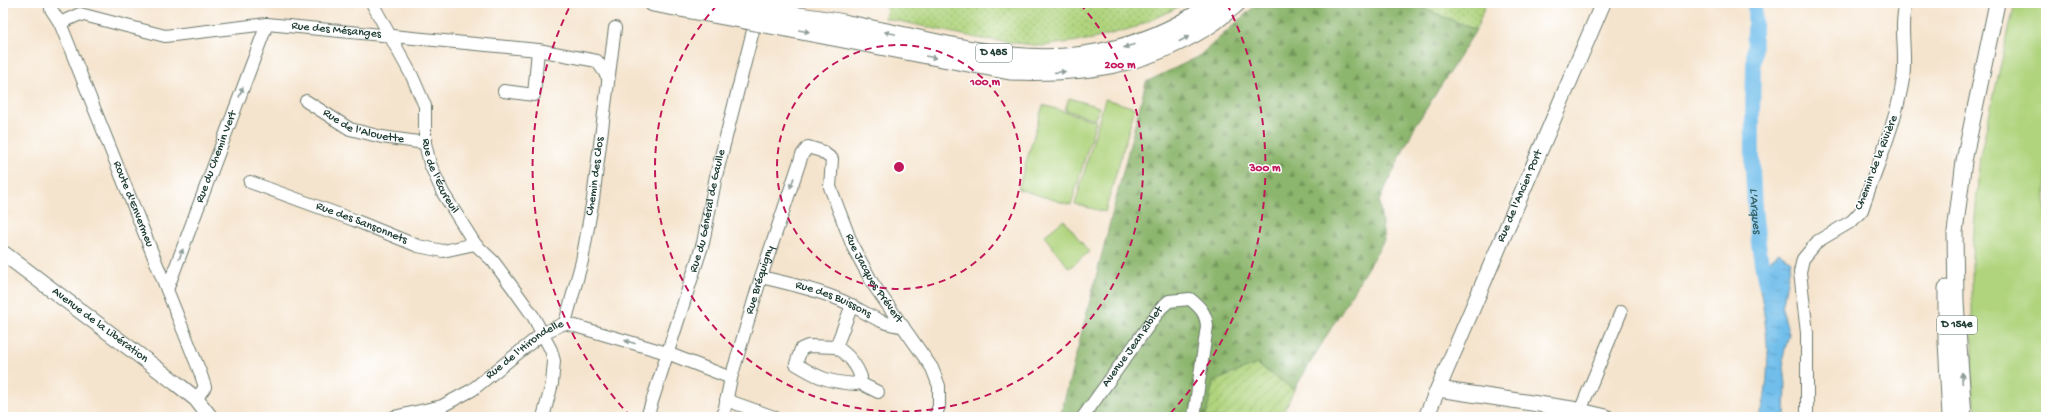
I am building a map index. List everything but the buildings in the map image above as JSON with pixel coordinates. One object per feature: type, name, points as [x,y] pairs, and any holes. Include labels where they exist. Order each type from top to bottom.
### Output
[{"type":"highway","name":"D 485","points":[[653,3],[848,23],[1012,56],[1049,58],[1090,54],[1127,47],[1164,33],[1198,14],[1213,3]]},
{"type":"highway","name":"D 485","points":[[720,3],[757,13],[1010,71],[1051,72],[1092,69],[1130,61],[1169,47],[1206,27],[1237,3]]},
{"type":"main road","name":"Rue de l'Ancien Port","points":[[1426,417],[1603,3]]},
{"type":"main road","name":"D 154e","points":[[1950,417],[1946,341],[1946,262],[1954,197],[1964,161],[1997,3]]},
{"type":"main road","name":"D 154e","points":[[1964,161],[1955,232],[1955,268],[1956,302],[1965,414]]},
{"type":"main road","name":"Avenue de la Libération","points":[[3,253],[74,305],[196,399],[210,417]]},
{"type":"main road","points":[[1438,389],[1580,411],[1606,417]]},
{"type":"street","name":"Rue de l'Écureuil","points":[[372,3],[412,76],[425,106],[425,143],[430,164],[443,193],[475,244],[493,261],[525,304],[543,333],[551,350],[554,361],[552,384],[542,417]]},
{"type":"street","name":"Chemin de la Rivière","points":[[1807,417],[1808,333],[1800,272],[1803,259],[1818,241],[1852,222],[1862,210],[1898,109],[1904,77],[1903,15],[1906,3]]},
{"type":"street","name":"Route d'Envermeu","points":[[51,9],[60,23],[205,387],[196,399]]},
{"type":"street","name":"Rue du Général de Gaulle","points":[[647,417],[703,242],[716,176],[757,13]]},
{"type":"street","name":"Rue des Mésanges","points":[[60,23],[80,14],[165,36],[267,24],[538,50],[597,61],[608,77]]},
{"type":"street","name":"Rue du Chemin Vert","points":[[167,290],[267,24]]},
{"type":"street","name":"Chemin des Clos","points":[[565,323],[582,261],[593,199],[615,28]]},
{"type":"street","points":[[504,91],[534,95],[538,50]]},
{"type":"street","name":"Rue de l'Alouette","points":[[306,101],[350,129],[382,137],[425,143]]},
{"type":"street","name":"Rue Jacques Prévert","points":[[808,148],[821,151],[832,159],[830,187],[853,247],[873,284],[927,358],[939,386],[940,406],[935,417]]},
{"type":"street","name":"Rue Bréquigny","points":[[723,417],[731,378],[761,277],[802,155],[808,148]]},
{"type":"street","name":"Rue des Sansonnets","points":[[250,182],[354,220],[418,246],[443,251],[475,244]]},
{"type":"street","name":"Rue des Buissons","points":[[761,277],[802,287],[852,305],[892,326],[903,326]]},
{"type":"street","name":"Avenue Jean Riblet","points":[[1083,417],[1161,308],[1169,301],[1190,299],[1199,306],[1206,316],[1207,326],[1194,417]]},
{"type":"street","points":[[836,347],[852,305]]},
{"type":"street","points":[[1580,411],[1621,312]]},
{"type":"street","name":"Rue de l'Hirondelle","points":[[394,417],[442,406],[472,390],[543,333],[565,323],[667,353],[731,378]]},
{"type":"street","points":[[808,346],[836,347],[844,352],[856,366],[861,377],[856,384],[836,383],[820,378],[796,364],[801,349],[808,346]]},
{"type":"street","points":[[858,382],[878,392]]},
{"type":"street","points":[[726,400],[774,417]]},
{"type":"green space","points":[[888,3],[1187,3],[1136,27],[1093,39],[1042,46],[982,39],[885,18]]},
{"type":"green space","points":[[1258,3],[1410,3],[1476,30],[1414,128],[1379,201],[1384,240],[1294,390],[1257,364],[1213,382],[1206,417],[1060,417],[1146,82],[1198,57]]},
{"type":"green space","points":[[1439,3],[1486,3],[1476,30],[1418,6],[1431,6]]},
{"type":"green space","points":[[2015,3],[2046,3],[2046,417],[1977,417],[1972,391],[1972,256],[1980,155]]},
{"type":"green space","points":[[1069,98],[1099,107],[1095,119],[1065,110]]},
{"type":"green space","points":[[1105,99],[1135,108],[1105,212],[1075,204]]},
{"type":"green space","points":[[1043,105],[1096,121],[1071,205],[1018,189]]},
{"type":"green space","points":[[1064,220],[1089,252],[1069,268],[1044,236]]},
{"type":"green space","points":[[1257,364],[1294,390],[1281,417],[1206,417],[1213,382]]},
{"type":"water","points":[[1779,253],[1791,261],[1782,308],[1789,334],[1783,357],[1786,383],[1785,417],[1760,417],[1767,381],[1768,362],[1763,305],[1756,269]]},
{"type":"waterway","name":"L'Arques","points":[[1755,3],[1752,145],[1753,180],[1759,251],[1766,285]]}]
